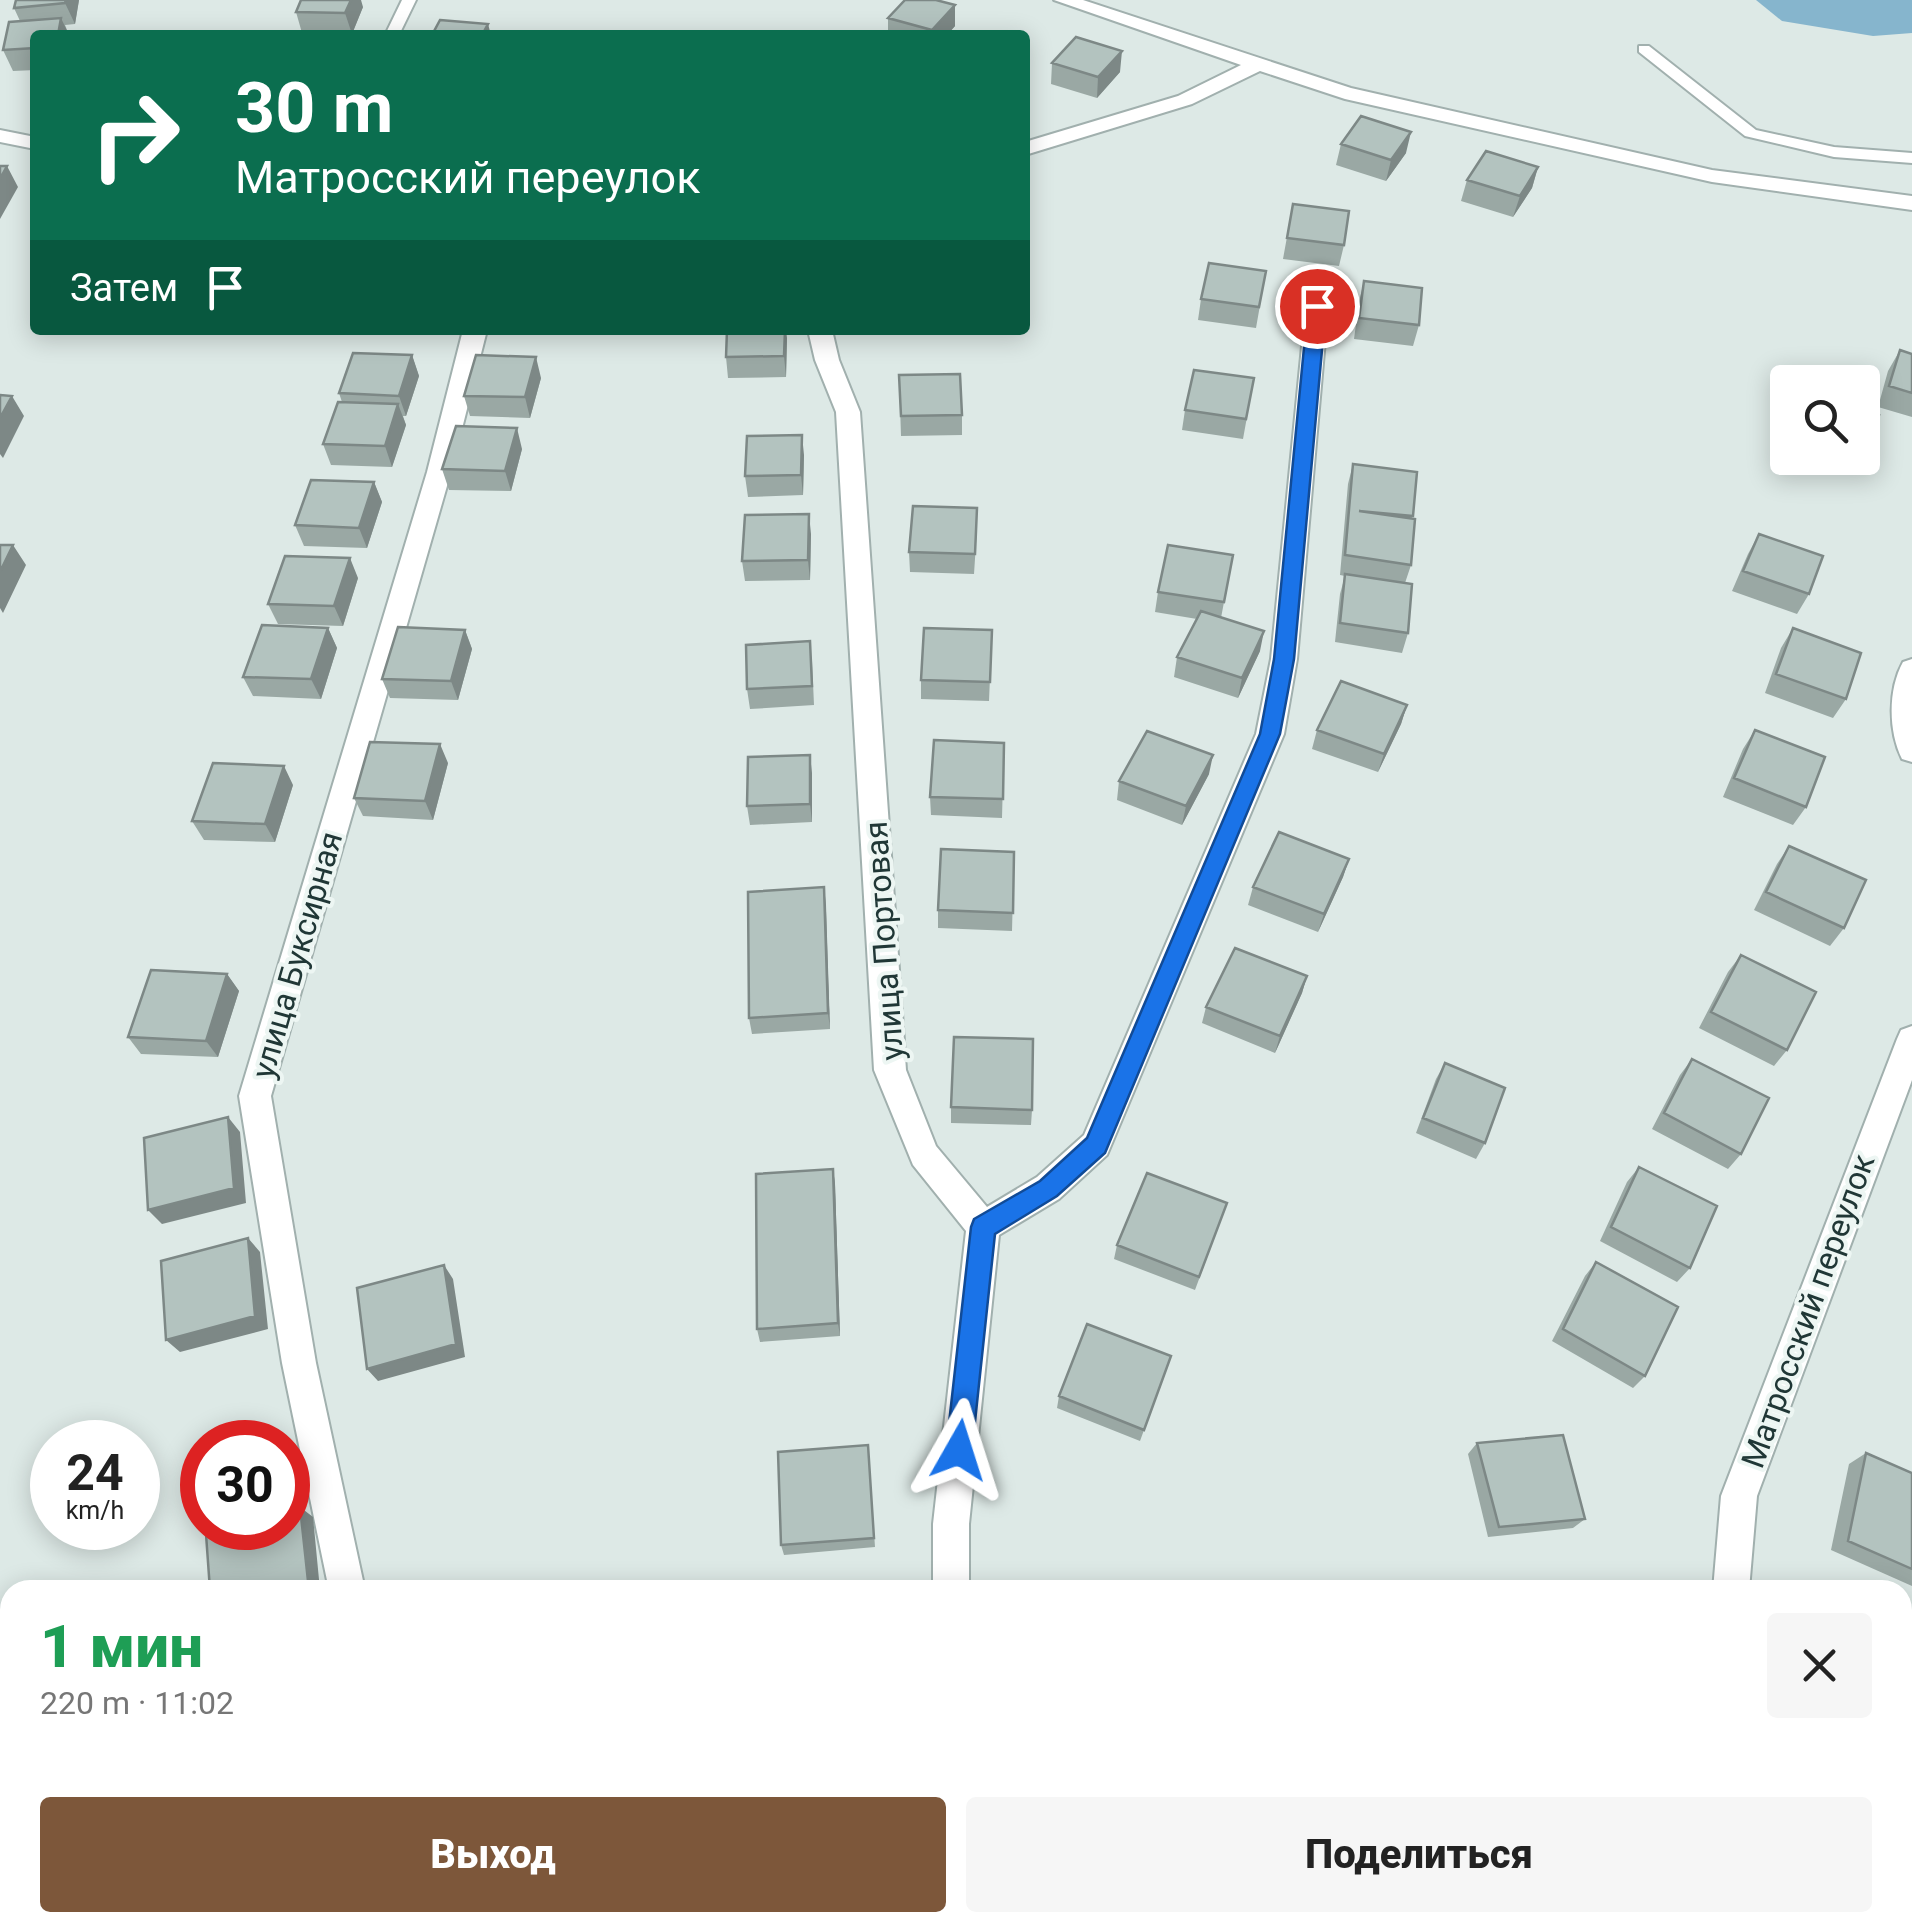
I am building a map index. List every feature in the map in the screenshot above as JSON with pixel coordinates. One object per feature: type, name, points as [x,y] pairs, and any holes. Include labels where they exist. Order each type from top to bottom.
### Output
[{"type":"street","points":[[1064,0],[1344,93],[1712,176],[1912,203]]},
{"type":"street","points":[[1030,146],[1185,100],[1259,64]]},
{"type":"street","points":[[0,136],[30,142]]},
{"type":"street","points":[[951,1580],[951,1524],[983,1227],[1048,1188],[1096,1145],[1270,734],[1284,659],[1317,306]]},
{"type":"street","name":"улица Буксирная","points":[[345,1580],[300,1363],[255,1096],[439,472],[474,335]]},
{"type":"street","name":"улица Портовая","points":[[821,335],[848,412],[890,1070],[924,1154],[983,1227]]},
{"type":"street","points":[[1912,669],[1904,701],[1912,752]]},
{"type":"street","name":"Матросский переулок","points":[[1733,1580],[1739,1496],[1912,1039]]},
{"type":"lane","points":[[394,30],[409,0]]},
{"type":"lane","points":[[1644,49],[1751,133],[1834,152],[1912,158]]},
{"type":"water","points":[[1756,0],[1912,0],[1912,33],[1873,36],[1782,21]]},
{"type":"building","points":[[16,0],[66,0],[14,8]]},
{"type":"building","points":[[301,0],[351,0],[345,13],[296,12]]},
{"type":"building","points":[[905,0],[936,0],[955,5],[932,30],[888,18]]},
{"type":"building","points":[[61,18],[59,30],[30,30],[30,48],[3,50],[9,22]]},
{"type":"building","points":[[440,20],[488,24],[485,30],[435,30]]},
{"type":"building","points":[[1076,37],[1122,51],[1098,77],[1052,63]]},
{"type":"building","points":[[1361,116],[1411,132],[1391,160],[1341,144]]},
{"type":"building","points":[[1486,151],[1538,167],[1520,196],[1467,180]]},
{"type":"building","points":[[1293,204],[1349,211],[1344,245],[1287,238]]},
{"type":"building","points":[[1209,263],[1266,271],[1259,307],[1201,299]]},
{"type":"building","points":[[1364,281],[1422,288],[1419,325],[1359,318]]},
{"type":"building","points":[[727,335],[785,335],[784,356],[726,357]]},
{"type":"building","points":[[1900,350],[1912,354],[1912,393],[1889,386]]},
{"type":"building","points":[[353,353],[412,355],[399,396],[339,393]]},
{"type":"building","points":[[476,355],[536,357],[525,397],[464,396]]},
{"type":"building","points":[[1194,370],[1254,378],[1246,419],[1185,410]]},
{"type":"building","points":[[960,374],[962,415],[901,416],[899,375]]},
{"type":"building","points":[[0,395],[12,396],[0,418]]},
{"type":"building","points":[[338,402],[398,404],[385,446],[323,444]]},
{"type":"building","points":[[456,426],[517,428],[505,471],[442,469]]},
{"type":"building","points":[[802,435],[801,475],[745,476],[747,436]]},
{"type":"building","points":[[1353,464],[1417,472],[1413,516],[1359,511],[1415,519],[1411,565],[1345,555]]},
{"type":"building","points":[[311,480],[374,482],[359,528],[295,525]]},
{"type":"building","points":[[913,506],[977,508],[975,554],[909,552]]},
{"type":"building","points":[[809,514],[808,560],[742,561],[745,515]]},
{"type":"building","points":[[1759,534],[1823,556],[1809,594],[1743,571]]},
{"type":"building","points":[[0,545],[13,545],[0,572]]},
{"type":"building","points":[[1168,545],[1233,555],[1224,602],[1158,592]]},
{"type":"building","points":[[285,556],[350,558],[334,606],[268,604]]},
{"type":"building","points":[[1345,574],[1412,584],[1408,633],[1340,623]]},
{"type":"building","points":[[1201,611],[1264,631],[1242,678],[1177,657]]},
{"type":"building","points":[[262,625],[328,628],[311,679],[243,677]]},
{"type":"building","points":[[398,627],[465,630],[451,681],[382,679]]},
{"type":"building","points":[[924,628],[992,630],[990,682],[921,680]]},
{"type":"building","points":[[1793,628],[1861,653],[1846,699],[1776,674]]},
{"type":"building","points":[[810,641],[812,686],[747,689],[746,645]]},
{"type":"building","points":[[1341,681],[1407,705],[1384,754],[1317,730]]},
{"type":"building","points":[[1755,730],[1825,757],[1806,807],[1734,778]]},
{"type":"building","points":[[1147,731],[1213,755],[1186,806],[1119,781]]},
{"type":"building","points":[[934,740],[1004,743],[1003,799],[930,797]]},
{"type":"building","points":[[370,742],[440,744],[425,801],[354,798]]},
{"type":"building","points":[[810,755],[810,804],[747,806],[748,757]]},
{"type":"building","points":[[213,763],[284,766],[265,824],[192,821]]},
{"type":"building","points":[[1279,832],[1349,859],[1324,914],[1253,887]]},
{"type":"building","points":[[1789,846],[1866,880],[1844,928],[1766,892]]},
{"type":"building","points":[[941,849],[1014,852],[1013,913],[938,910]]},
{"type":"building","points":[[824,887],[828,1013],[749,1018],[748,892]]},
{"type":"building","points":[[1235,948],[1307,976],[1280,1036],[1206,1007]]},
{"type":"building","points":[[1741,955],[1816,992],[1787,1050],[1711,1012]]},
{"type":"building","points":[[151,970],[227,974],[206,1041],[128,1037]]},
{"type":"building","points":[[954,1037],[1033,1039],[1032,1110],[951,1107]]},
{"type":"building","points":[[1692,1059],[1769,1098],[1741,1154],[1664,1113]]},
{"type":"building","points":[[1445,1063],[1505,1088],[1485,1143],[1423,1118]]},
{"type":"building","points":[[228,1117],[234,1188],[148,1210],[144,1138]]},
{"type":"building","points":[[1639,1167],[1717,1206],[1690,1268],[1611,1227]]},
{"type":"building","points":[[833,1169],[838,1323],[757,1329],[756,1174]]},
{"type":"building","points":[[1147,1173],[1227,1203],[1199,1277],[1117,1245]]},
{"type":"building","points":[[248,1238],[255,1316],[166,1340],[161,1261]]},
{"type":"building","points":[[1596,1262],[1678,1307],[1645,1376],[1563,1329]]},
{"type":"building","points":[[444,1265],[456,1344],[367,1369],[357,1288]]},
{"type":"building","points":[[1087,1324],[1171,1356],[1144,1430],[1059,1396]]},
{"type":"building","points":[[1563,1435],[1585,1519],[1499,1527],[1477,1443]]},
{"type":"building","points":[[868,1445],[874,1538],[781,1545],[778,1452]]},
{"type":"building","points":[[1866,1453],[1912,1473],[1912,1569],[1848,1541]]},
{"type":"building","points":[[207,1550],[305,1550],[308,1580],[209,1580]]},
{"type":"route","points":[[959,1450],[983,1227],[1048,1188],[1096,1145],[1270,734],[1284,659],[1317,306]]}]
